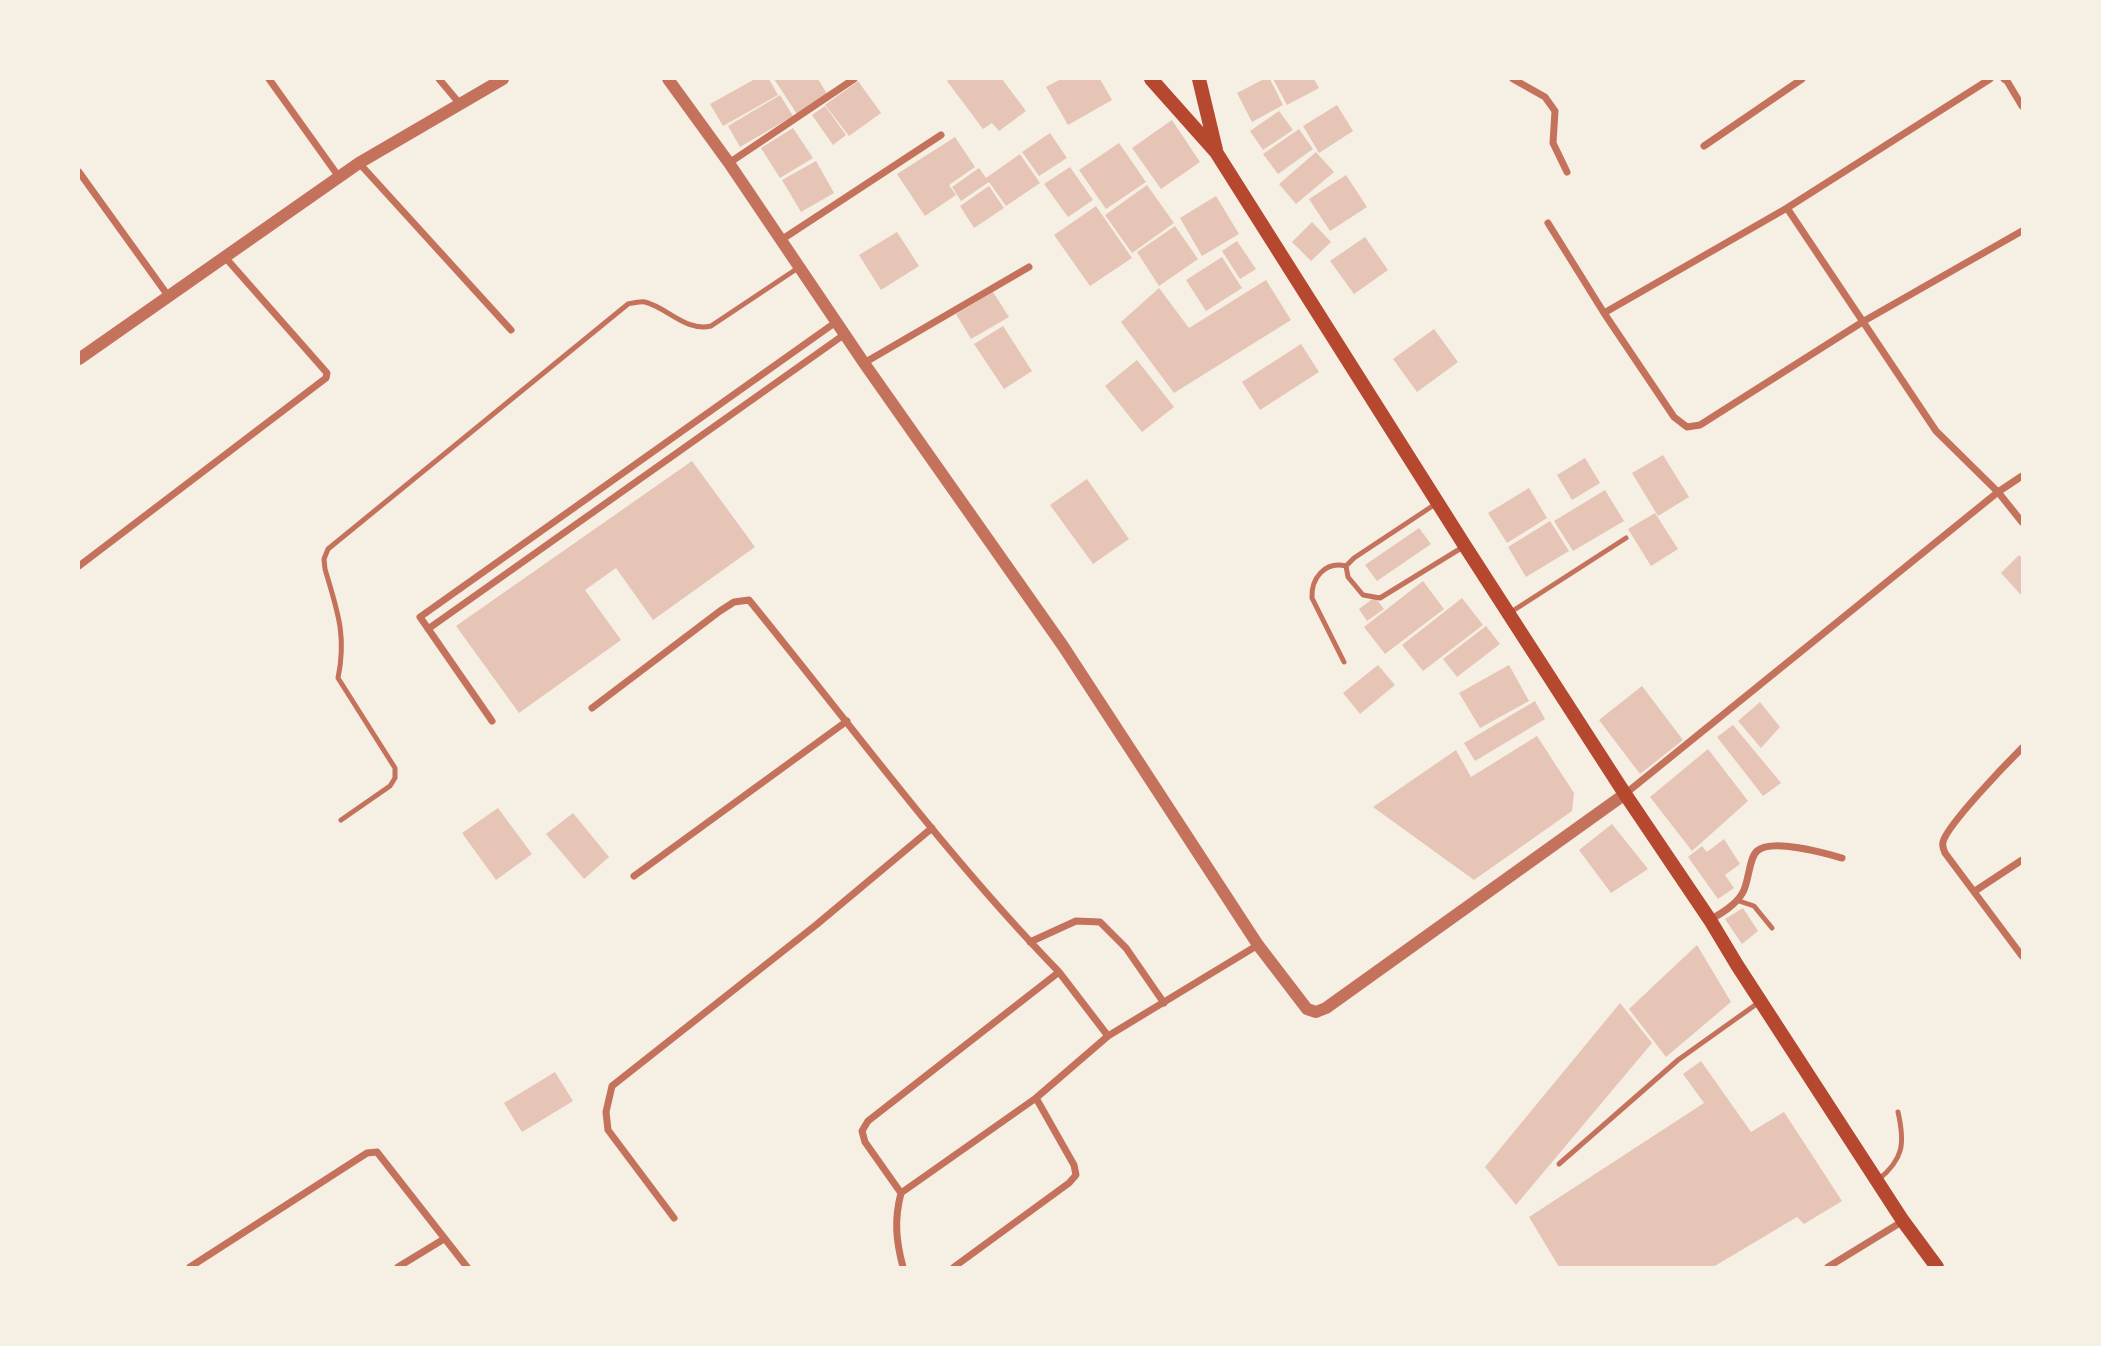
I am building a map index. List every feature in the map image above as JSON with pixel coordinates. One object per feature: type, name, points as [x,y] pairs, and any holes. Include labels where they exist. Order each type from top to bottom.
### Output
[{"type":"main road","points":[[1151,79],[1216,152],[1437,503],[1625,794],[1710,920],[1903,1221],[1937,1267]]},
{"type":"main road","points":[[1199,79],[1216,152]]},
{"type":"street","points":[[270,79],[339,177]]},
{"type":"street","points":[[439,79],[460,104]]},
{"type":"street","points":[[79,359],[359,163],[503,79]]},
{"type":"street","points":[[668,79],[1063,646],[1258,945],[1307,1009],[1316,1013],[1625,794],[1998,492],[2022,476]]},
{"type":"street","points":[[729,163],[854,79]]},
{"type":"street","points":[[1513,79],[1545,97],[1555,111],[1553,143],[1567,172]]},
{"type":"street","points":[[1704,146],[1802,79]]},
{"type":"street","points":[[1604,313],[1787,208],[1990,79]]},
{"type":"street","points":[[2004,79],[2022,106]]},
{"type":"street","points":[[780,240],[941,135]]},
{"type":"street","points":[[359,163],[511,330]]},
{"type":"street","points":[[79,172],[169,297]]},
{"type":"street","points":[[1787,208],[1936,431],[1998,492],[2022,523]]},
{"type":"street","points":[[1548,223],[1674,417],[1687,427],[1700,425],[1864,321],[2022,231]]},
{"type":"street","points":[[79,566],[326,378],[327,373],[223,256]]},
{"type":"street","points":[[864,363],[1029,267]]},
{"type":"street","points":[[492,722],[419,617],[836,322]]},
{"type":"street","points":[[428,629],[845,334]]},
{"type":"street","points":[[687,429],[695,440]]},
{"type":"street","points":[[559,519],[567,531]]},
{"type":"street","points":[[592,708],[734,601],[749,600],[932,828],[1059,972],[1108,1036]]},
{"type":"street","points":[[634,876],[847,721]]},
{"type":"street","points":[[2022,748],[1986,785],[1944,839],[1945,853],[2022,956]]},
{"type":"street","points":[[674,1218],[608,1130],[606,1112],[612,1086],[816,925],[932,828]]},
{"type":"street","points":[[1710,920],[1743,893],[1757,850],[1769,846],[1794,847],[1842,858]]},
{"type":"street","points":[[1975,891],[2022,860]]},
{"type":"street","points":[[1030,942],[1076,921],[1100,922],[1126,948],[1164,1003]]},
{"type":"street","points":[[903,1267],[896,1233],[896,1214],[901,1194],[1036,1098],[1108,1036],[1258,945]]},
{"type":"street","points":[[901,1194],[865,1142],[862,1131],[868,1121],[1059,972]]},
{"type":"street","points":[[954,1267],[1069,1183],[1076,1175],[1074,1165],[1036,1098]]},
{"type":"street","points":[[190,1267],[367,1153],[377,1152],[467,1267]]},
{"type":"street","points":[[1828,1267],[1903,1221]]},
{"type":"street","points":[[398,1267],[444,1239]]},
{"type":"lane","points":[[341,820],[390,786],[395,779],[395,768],[338,678],[343,654],[342,629],[325,569],[324,559],[328,549],[628,303],[645,302],[692,326],[704,328],[799,268]]},
{"type":"lane","points":[[1346,566],[1437,503]]},
{"type":"lane","points":[[1508,613],[1626,538]]},
{"type":"lane","points":[[1346,566],[1348,577],[1363,595],[1380,598],[1465,546]]},
{"type":"lane","points":[[1344,662],[1312,598],[1311,587],[1314,580],[1327,568],[1339,564],[1346,566]]},
{"type":"lane","points":[[1736,900],[1754,906],[1772,928]]},
{"type":"lane","points":[[1559,1164],[1678,1060],[1761,1001]]},
{"type":"lane","points":[[1877,1181],[1894,1168],[1901,1150],[1903,1131],[1898,1112]]},
{"type":"building","points":[[755,79],[769,79],[778,95],[723,126],[710,104]]},
{"type":"building","points":[[774,79],[818,79],[827,94],[797,114]]},
{"type":"building","points":[[1002,79],[1026,111],[999,131],[992,123],[983,129],[947,81]]},
{"type":"building","points":[[1061,79],[1100,79],[1112,100],[1068,125],[1046,87]]},
{"type":"building","points":[[1264,79],[1270,79],[1283,105],[1252,122],[1237,93]]},
{"type":"building","points":[[1273,79],[1314,79],[1319,88],[1287,105]]},
{"type":"building","points":[[858,81],[881,113],[849,136],[825,105]]},
{"type":"building","points":[[780,95],[793,116],[740,147],[728,126]]},
{"type":"building","points":[[1337,105],[1353,131],[1319,153],[1303,126]]},
{"type":"building","points":[[825,106],[846,135],[833,145],[812,115]]},
{"type":"building","points":[[1279,111],[1293,130],[1263,150],[1250,131]]},
{"type":"building","points":[[1172,120],[1200,162],[1161,189],[1132,148]]},
{"type":"building","points":[[793,128],[813,158],[780,178],[761,148]]},
{"type":"building","points":[[1299,129],[1313,149],[1278,174],[1263,154]]},
{"type":"building","points":[[1050,133],[1067,158],[1039,176],[1022,152]]},
{"type":"building","points":[[955,137],[975,167],[949,185],[956,195],[925,216],[897,174]]},
{"type":"building","points":[[1119,143],[1146,182],[1106,209],[1079,170]]},
{"type":"building","points":[[1316,152],[1334,172],[1296,204],[1279,184]]},
{"type":"building","points":[[1020,154],[1040,183],[1006,206],[989,182],[961,201],[952,187],[979,168],[986,178]]},
{"type":"building","points":[[816,161],[834,193],[801,212],[782,180]]},
{"type":"building","points":[[1070,167],[1093,200],[1068,217],[1044,184]]},
{"type":"building","points":[[1346,175],[1367,207],[1330,231],[1309,199]]},
{"type":"building","points":[[1147,185],[1174,223],[1132,253],[1105,215]]},
{"type":"building","points":[[989,186],[1004,208],[974,228],[960,206]]},
{"type":"building","points":[[1216,196],[1239,234],[1202,256],[1180,218]]},
{"type":"building","points":[[1096,206],[1132,258],[1090,286],[1054,235]]},
{"type":"building","points":[[1312,222],[1331,242],[1311,261],[1292,242]]},
{"type":"building","points":[[1175,226],[1198,259],[1159,286],[1137,252]]},
{"type":"building","points":[[897,232],[919,266],[881,290],[859,255]]},
{"type":"building","points":[[1365,237],[1388,270],[1354,294],[1330,261]]},
{"type":"building","points":[[1237,241],[1256,269],[1240,279],[1222,251]]},
{"type":"building","points":[[1222,257],[1242,288],[1206,311],[1186,280]]},
{"type":"building","points":[[1266,280],[1291,320],[1174,393],[1121,322],[1159,288],[1189,328]]},
{"type":"building","points":[[993,292],[1009,317],[971,339],[956,314]]},
{"type":"building","points":[[1003,326],[1032,371],[1004,389],[974,344]]},
{"type":"building","points":[[1434,329],[1458,362],[1417,392],[1393,359]]},
{"type":"building","points":[[1301,344],[1319,372],[1260,410],[1242,382]]},
{"type":"building","points":[[1137,360],[1174,407],[1142,432],[1105,386]]},
{"type":"building","points":[[1663,455],[1689,497],[1658,516],[1632,473]]},
{"type":"building","points":[[1585,458],[1600,483],[1572,500],[1557,475]]},
{"type":"building","points":[[692,461],[755,547],[653,620],[616,568],[585,590],[621,640],[519,713],[456,626]]},
{"type":"building","points":[[1087,479],[1129,539],[1093,564],[1050,505]]},
{"type":"building","points":[[1529,488],[1547,518],[1507,543],[1488,513]]},
{"type":"building","points":[[1605,490],[1624,521],[1573,551],[1554,521]]},
{"type":"building","points":[[1655,513],[1678,549],[1651,566],[1628,529]]},
{"type":"building","points":[[1550,521],[1569,551],[1526,577],[1508,547]]},
{"type":"building","points":[[1419,528],[1431,544],[1377,581],[1365,565]]},
{"type":"building","points":[[2019,555],[2022,558],[2022,596],[2001,573]]},
{"type":"building","points":[[1423,581],[1444,609],[1385,654],[1364,627]]},
{"type":"building","points":[[1375,597],[1384,609],[1367,621],[1359,609]]},
{"type":"building","points":[[1462,598],[1483,625],[1423,671],[1402,645]]},
{"type":"building","points":[[1486,626],[1500,644],[1457,677],[1443,659]]},
{"type":"building","points":[[1378,665],[1395,685],[1360,714],[1343,693]]},
{"type":"building","points":[[1509,665],[1529,701],[1480,728],[1459,693]]},
{"type":"building","points":[[1642,686],[1683,740],[1640,774],[1599,720]]},
{"type":"building","points":[[1535,701],[1545,719],[1475,761],[1464,743]]},
{"type":"building","points":[[1760,702],[1780,727],[1761,748],[1738,721]]},
{"type":"building","points":[[1733,725],[1781,783],[1763,796],[1717,737]]},
{"type":"building","points":[[1537,736],[1574,793],[1572,811],[1474,880],[1373,807],[1456,750],[1471,777]]},
{"type":"building","points":[[1708,749],[1748,801],[1692,851],[1650,797]]},
{"type":"building","points":[[498,808],[532,854],[496,880],[462,833]]},
{"type":"building","points":[[573,813],[609,857],[584,879],[546,834]]},
{"type":"building","points":[[1612,824],[1648,869],[1611,893],[1579,850]]},
{"type":"building","points":[[1724,839],[1740,864],[1725,875],[1734,888],[1718,899],[1688,857],[1702,846],[1707,852]]},
{"type":"building","points":[[1743,908],[1758,931],[1742,944],[1725,919]]},
{"type":"building","points":[[1697,945],[1731,1002],[1666,1057],[1629,1009]]},
{"type":"building","points":[[1620,1003],[1652,1043],[1516,1205],[1485,1167]]},
{"type":"building","points":[[1701,1061],[1751,1132],[1784,1112],[1842,1201],[1804,1224],[1797,1217],[1713,1267],[1559,1267],[1529,1217],[1704,1103],[1683,1074]]},
{"type":"building","points":[[555,1072],[573,1101],[522,1132],[504,1103]]}]
